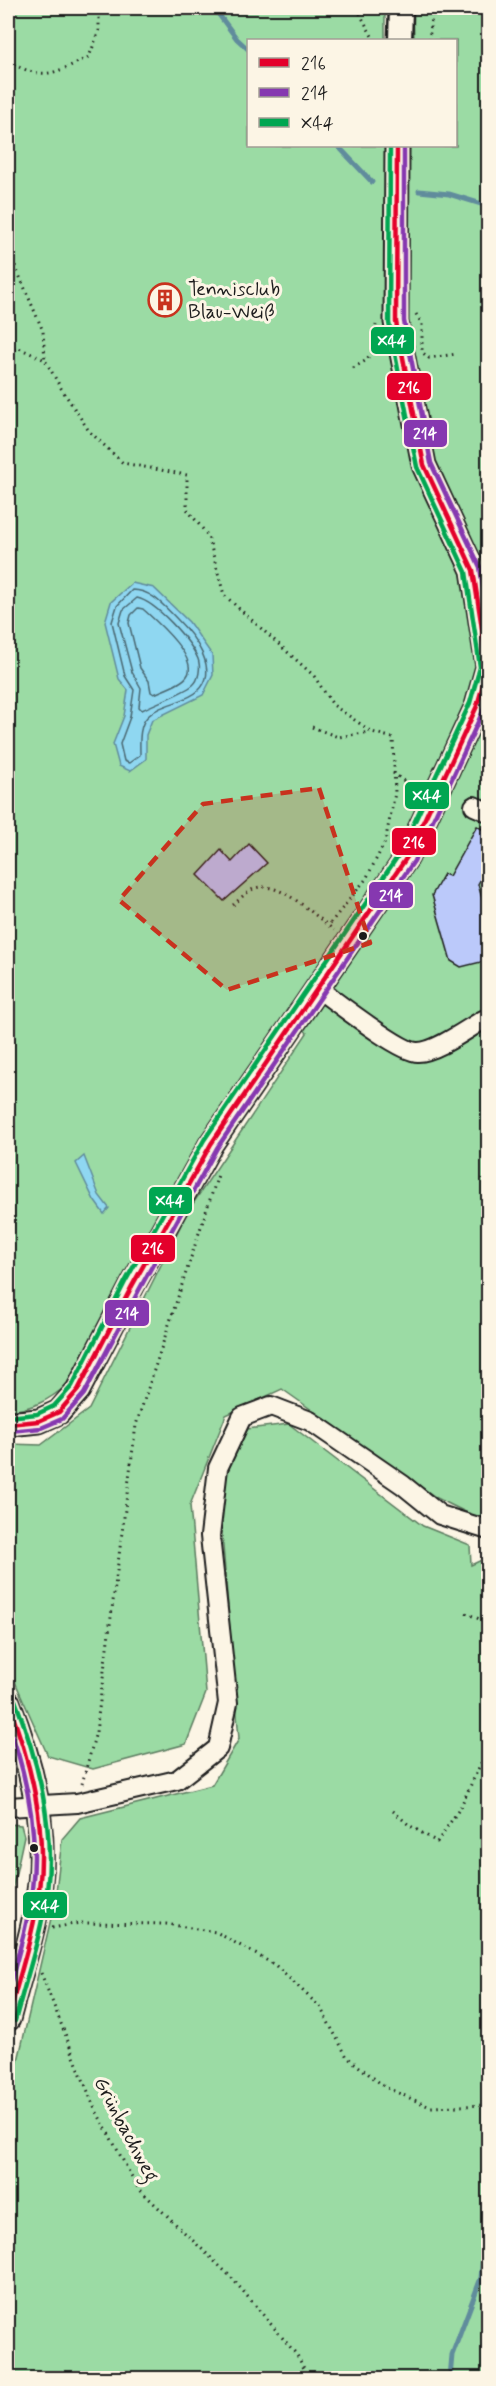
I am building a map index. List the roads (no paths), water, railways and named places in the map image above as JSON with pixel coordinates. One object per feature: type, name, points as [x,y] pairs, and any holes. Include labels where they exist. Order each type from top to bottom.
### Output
[{"type":"main road","points":[[400,39],[401,8]]},
{"type":"main road","points":[[8,1424],[39,1421],[59,1412],[78,1390],[132,1286],[211,1144],[407,857],[477,706],[488,667],[473,570],[424,465],[396,322],[398,147]]},
{"type":"main road","points":[[8,1703],[20,1733],[38,1804],[41,1873],[41,1928],[8,2019]]},
{"type":"street","points":[[317,988],[398,1045],[415,1053],[428,1051],[483,1020],[489,1020]]},
{"type":"street","points":[[8,1807],[77,1803],[177,1780],[218,1748],[228,1703],[210,1536],[218,1468],[242,1417],[271,1406],[310,1420],[403,1485],[440,1515],[489,1530]]},
{"type":"water","points":[[132,583],[154,588],[189,622],[212,655],[213,675],[203,695],[152,720],[146,735],[146,759],[130,771],[119,766],[113,744],[124,716],[128,690],[119,679],[105,622],[111,602]]},
{"type":"water","points":[[84,1156],[99,1195],[109,1208],[104,1214],[94,1200],[76,1163]]},
{"type":"waterway","points":[[214,8],[237,39],[247,48]]},
{"type":"waterway","points":[[339,147],[372,182]]},
{"type":"waterway","points":[[419,191],[449,194],[488,206]]},
{"type":"waterway","points":[[450,2378],[452,2355],[481,2278],[484,2244],[488,2233]]},
{"type":"place","name":"Tennisclub Blau-Weiß","points":[[165,300]]}]
